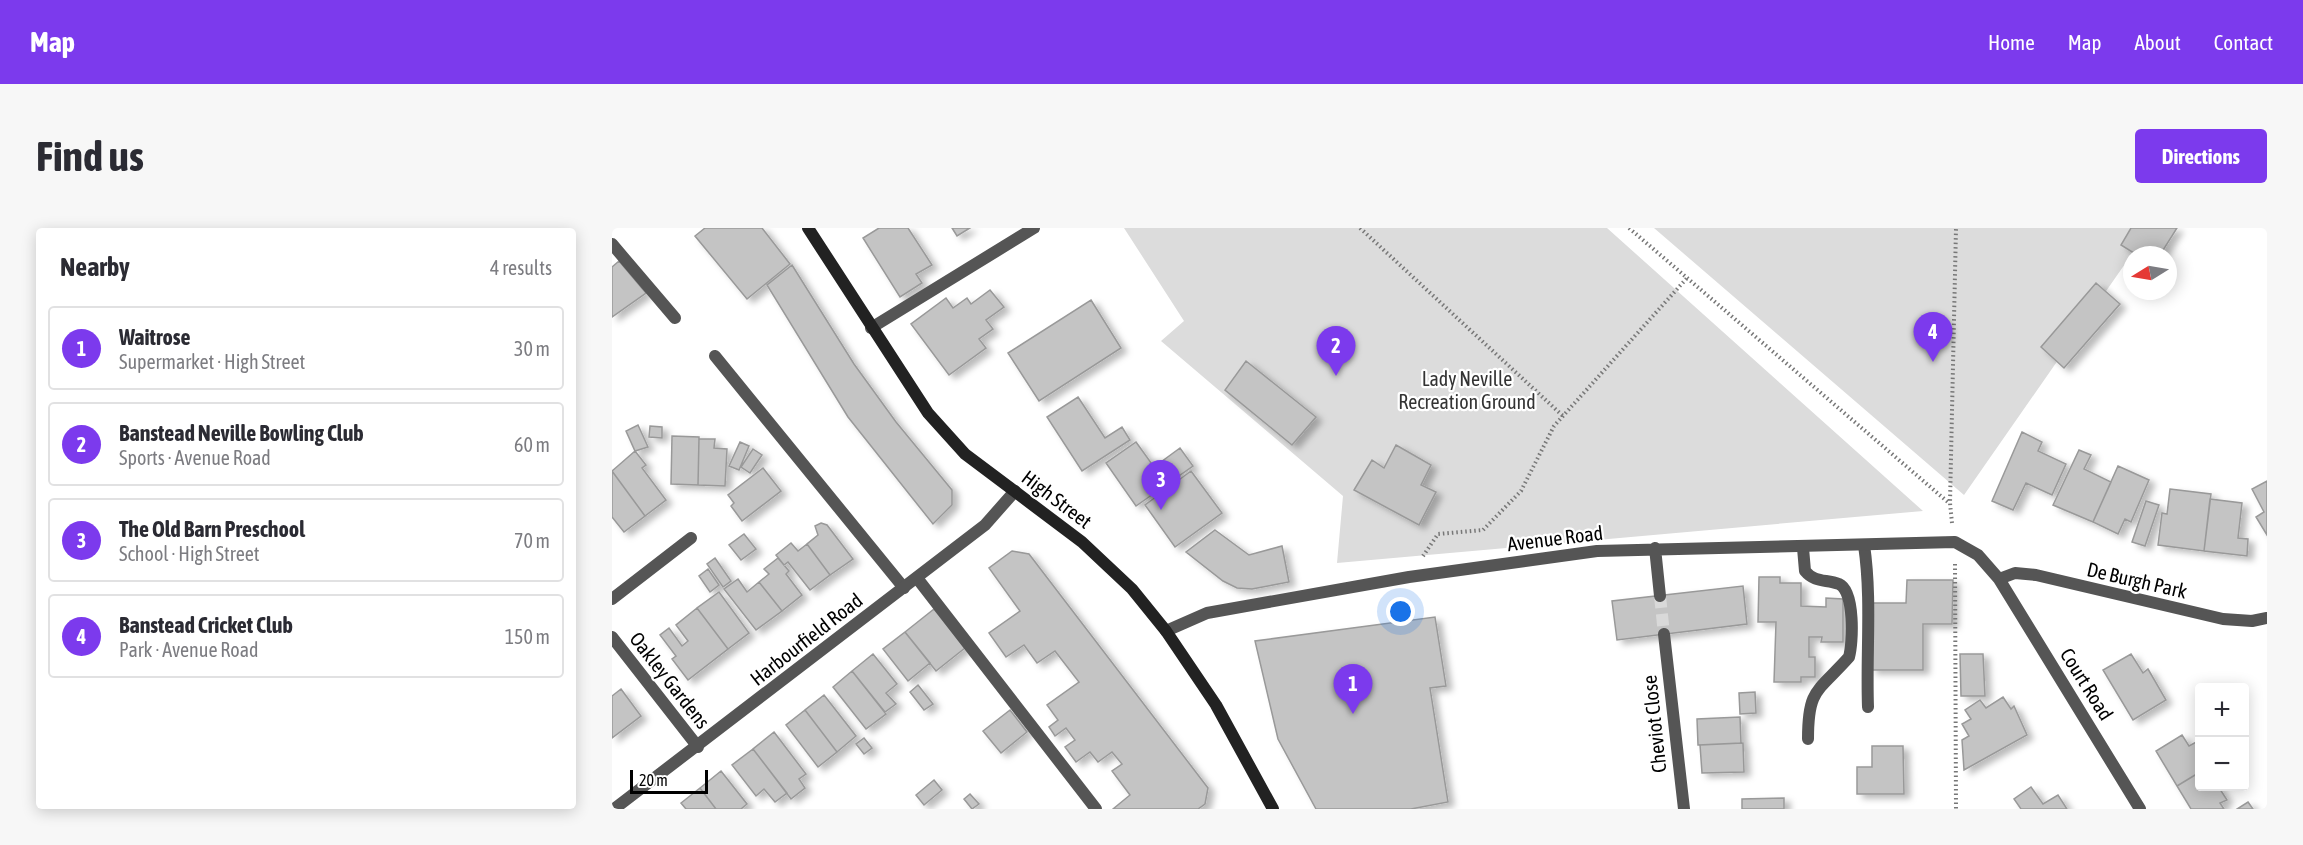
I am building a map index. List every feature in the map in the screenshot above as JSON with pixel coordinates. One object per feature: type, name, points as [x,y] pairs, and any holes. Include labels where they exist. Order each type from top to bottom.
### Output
[{"type":"main road","name":"High Street","points":[[808,228],[928,413],[965,454],[1082,542],[1132,589],[1166,631],[1216,705],[1267,807]]},
{"type":"street","points":[[871,328],[1034,228]]},
{"type":"street","points":[[612,244],[675,318]]},
{"type":"street","points":[[715,356],[904,588]]},
{"type":"street","name":"Harbourfield Road","points":[[614,809],[698,747],[985,525],[1014,491]]},
{"type":"street","points":[[612,599],[691,538]]},
{"type":"street","name":"Avenue Road","points":[[1166,631],[1207,613],[1409,577],[1597,551],[1655,548],[1803,548],[1955,542]]},
{"type":"street","name":"Court Road","points":[[1955,542],[1978,555],[2000,579],[2140,809]]},
{"type":"street","points":[[1864,546],[1869,582],[1866,652],[1868,708]]},
{"type":"street","points":[[1655,548],[1660,596]]},
{"type":"street","points":[[1803,548],[1805,571],[1814,579],[1843,586],[1847,590],[1851,609],[1849,657],[1827,677],[1813,695],[1808,716],[1808,739]]},
{"type":"street","name":"De Burgh Park","points":[[2000,579],[2015,573],[2036,575],[2223,619],[2252,621],[2267,618]]},
{"type":"street","points":[[917,578],[1096,809]]},
{"type":"street","name":"Cheviot Close","points":[[1664,634],[1684,809]]},
{"type":"street","name":"Oakley Gardens","points":[[612,637],[698,747]]},
{"type":"path","points":[[1360,228],[1563,416]]},
{"type":"path","points":[[1629,228],[1950,503],[1956,228]]},
{"type":"path","points":[[1409,577],[1438,534],[1483,530],[1521,491],[1554,426],[1687,278]]},
{"type":"path","points":[[1955,542],[1956,809]]},
{"type":"green space","name":"Lady Neville Recreation Ground","points":[[1124,228],[1607,228],[1923,511],[1337,563],[1343,496],[1161,341],[1184,321]]},
{"type":"green space","points":[[1654,228],[2150,228],[2137,246],[2123,246],[2123,267],[1964,495]]},
{"type":"building","points":[[705,228],[762,228],[790,264],[747,299],[695,236]]},
{"type":"building","points":[[879,228],[908,228],[932,265],[916,274],[922,283],[900,297],[863,238]]},
{"type":"building","points":[[952,228],[970,228],[957,236]]},
{"type":"building","points":[[2131,228],[2177,228],[2166,246],[2121,245]]},
{"type":"building","points":[[619,261],[646,293],[612,317],[612,267]]},
{"type":"building","points":[[792,265],[854,364],[896,422],[952,490],[952,505],[933,524],[848,417],[767,285]]},
{"type":"building","points":[[2096,283],[2120,304],[2064,368],[2041,347]]},
{"type":"building","points":[[990,290],[1004,307],[986,320],[993,329],[979,339],[986,348],[949,375],[911,324],[946,298],[953,308],[967,298],[971,304]]},
{"type":"building","points":[[1091,300],[1121,348],[1039,401],[1008,353]]},
{"type":"building","points":[[1246,361],[1316,417],[1292,445],[1225,390]]},
{"type":"building","points":[[1078,397],[1105,438],[1122,427],[1130,440],[1082,471],[1047,417]]},
{"type":"building","points":[[638,425],[648,447],[635,451],[626,431]]},
{"type":"building","points":[[650,426],[662,427],[662,438],[649,437]]},
{"type":"building","points":[[2022,432],[2042,442],[2038,451],[2066,464],[2052,495],[2026,483],[2013,510],[1992,501]]},
{"type":"building","points":[[672,436],[699,437],[698,485],[671,484]]},
{"type":"building","points":[[699,439],[715,439],[714,448],[727,449],[725,486],[698,485]]},
{"type":"building","points":[[740,442],[749,446],[739,470],[729,466]]},
{"type":"building","points":[[1136,442],[1154,467],[1180,448],[1193,466],[1136,506],[1106,463]]},
{"type":"building","points":[[1396,445],[1431,465],[1421,485],[1436,492],[1419,525],[1354,490],[1372,460],[1384,468]]},
{"type":"building","points":[[753,449],[762,455],[750,473],[741,467]]},
{"type":"building","points":[[2079,450],[2091,455],[2084,469],[2111,482],[2093,522],[2053,505]]},
{"type":"building","points":[[635,451],[646,465],[642,468],[666,500],[645,516],[612,471]]},
{"type":"building","points":[[2118,466],[2149,480],[2131,522],[2125,519],[2118,534],[2093,522]]},
{"type":"building","points":[[763,468],[781,491],[742,521],[731,506],[734,503],[728,495]]},
{"type":"building","points":[[612,471],[645,516],[624,532],[612,517]]},
{"type":"building","points":[[1191,471],[1222,513],[1175,547],[1145,505]]},
{"type":"building","points":[[2267,481],[2267,535],[2256,517],[2264,512],[2252,489]]},
{"type":"building","points":[[2170,489],[2211,494],[2204,551],[2158,545],[2162,513],[2167,514]]},
{"type":"building","points":[[2210,499],[2242,503],[2238,538],[2248,539],[2247,556],[2204,551]]},
{"type":"building","points":[[2146,501],[2159,505],[2145,546],[2132,542]]},
{"type":"building","points":[[821,523],[827,525],[853,559],[830,575],[807,544],[818,535],[815,526]]},
{"type":"building","points":[[1215,530],[1249,555],[1282,546],[1289,582],[1252,589],[1237,588],[1223,581],[1186,552]]},
{"type":"building","points":[[744,534],[756,549],[741,560],[729,545]]},
{"type":"building","points":[[791,543],[798,551],[807,544],[830,575],[810,590],[788,562],[784,565],[776,555]]},
{"type":"building","points":[[1012,551],[1029,554],[1208,788],[1205,804],[1198,809],[1113,809],[1130,795],[1112,771],[1122,764],[1112,752],[1098,762],[1090,752],[1076,762],[1065,747],[1075,740],[1066,728],[1055,736],[1049,727],[1058,720],[1047,705],[1079,682],[1055,651],[1037,663],[1024,645],[1006,657],[989,633],[1020,611],[989,568]]},
{"type":"building","points":[[715,558],[731,581],[723,587],[707,564]]},
{"type":"building","points":[[778,558],[789,571],[786,574],[802,595],[782,611],[759,582],[769,574],[764,569]]},
{"type":"building","points":[[708,569],[719,585],[710,592],[699,576]]},
{"type":"building","points":[[1759,577],[1780,577],[1780,583],[1801,583],[1801,606],[1826,607],[1826,598],[1843,599],[1843,642],[1821,642],[1822,637],[1809,637],[1809,657],[1815,657],[1815,677],[1801,677],[1801,682],[1774,682],[1776,622],[1758,622]]},
{"type":"building","points":[[738,579],[747,592],[759,582],[782,611],[756,630],[724,589]]},
{"type":"building","points":[[1907,580],[1953,580],[1952,624],[1923,624],[1923,670],[1871,670],[1872,603],[1906,603]]},
{"type":"building","points":[[1743,586],[1747,624],[1617,640],[1612,601]]},
{"type":"building","points":[[719,592],[749,633],[728,649],[697,608]]},
{"type":"building","points":[[697,608],[728,649],[688,680],[672,659],[676,656],[660,635],[669,628],[682,646],[688,641],[676,625]]},
{"type":"building","points":[[934,609],[965,648],[936,671],[905,632]]},
{"type":"building","points":[[1435,617],[1446,686],[1430,688],[1448,802],[1411,809],[1316,809],[1278,739],[1255,641]]},
{"type":"building","points":[[905,632],[930,663],[908,681],[883,649]]},
{"type":"building","points":[[873,654],[897,684],[886,693],[896,704],[885,712],[852,671]]},
{"type":"building","points":[[1960,654],[1983,654],[1985,696],[1961,696]]},
{"type":"building","points":[[2131,654],[2143,673],[2148,669],[2166,700],[2133,720],[2103,670]]},
{"type":"building","points":[[852,671],[886,714],[866,729],[833,687]]},
{"type":"building","points":[[918,685],[933,704],[924,710],[910,692]]},
{"type":"building","points":[[621,689],[641,716],[612,738],[612,696]]},
{"type":"building","points":[[1755,692],[1756,713],[1740,714],[1739,693]]},
{"type":"building","points":[[824,695],[856,736],[837,752],[805,710]]},
{"type":"building","points":[[2003,697],[2011,709],[2014,706],[2027,735],[1964,770],[1962,740],[1969,736],[1962,724],[1971,719],[1965,710],[1980,700],[1986,708]]},
{"type":"building","points":[[805,710],[837,752],[818,767],[786,725]]},
{"type":"building","points":[[1010,710],[1027,732],[1001,753],[983,731]]},
{"type":"building","points":[[1740,717],[1741,743],[1698,745],[1697,719]]},
{"type":"building","points":[[774,732],[806,774],[799,779],[805,788],[791,799],[753,749]]},
{"type":"building","points":[[2182,735],[2189,746],[2195,743],[2195,775],[2177,786],[2156,751]]},
{"type":"building","points":[[864,738],[872,748],[864,754],[856,744]]},
{"type":"building","points":[[1743,743],[1744,772],[1702,773],[1700,745]]},
{"type":"building","points":[[1872,746],[1903,746],[1904,794],[1857,794],[1857,767],[1872,767]]},
{"type":"building","points":[[753,749],[787,793],[775,802],[764,789],[756,796],[732,765]]},
{"type":"building","points":[[721,771],[747,804],[741,809],[716,809],[700,788]]},
{"type":"building","points":[[2195,775],[2195,791],[2221,791],[2227,800],[2220,803],[2224,809],[2191,809],[2177,786]]},
{"type":"building","points":[[934,780],[942,790],[924,805],[916,795]]},
{"type":"building","points":[[2031,787],[2043,804],[2058,795],[2067,809],[2021,809],[2014,799]]},
{"type":"building","points":[[700,788],[716,809],[686,809],[681,803]]},
{"type":"building","points":[[970,794],[979,804],[972,809],[964,799]]},
{"type":"building","points":[[1784,798],[1784,809],[1742,809],[1742,799]]},
{"type":"building","points":[[2248,802],[2253,809],[2237,809]]},
{"type":"tunnel","points":[[1660,596],[1664,634]]},
{"type":"place","name":"Banstead Cricket Club","points":[[1933,362]]},
{"type":"place","name":"Banstead Neville Bowling Club","points":[[1336,376]]},
{"type":"place","name":"The Old Barn Preschool","points":[[1161,510]]},
{"type":"place","name":"Waitrose","points":[[1353,714]]}]
